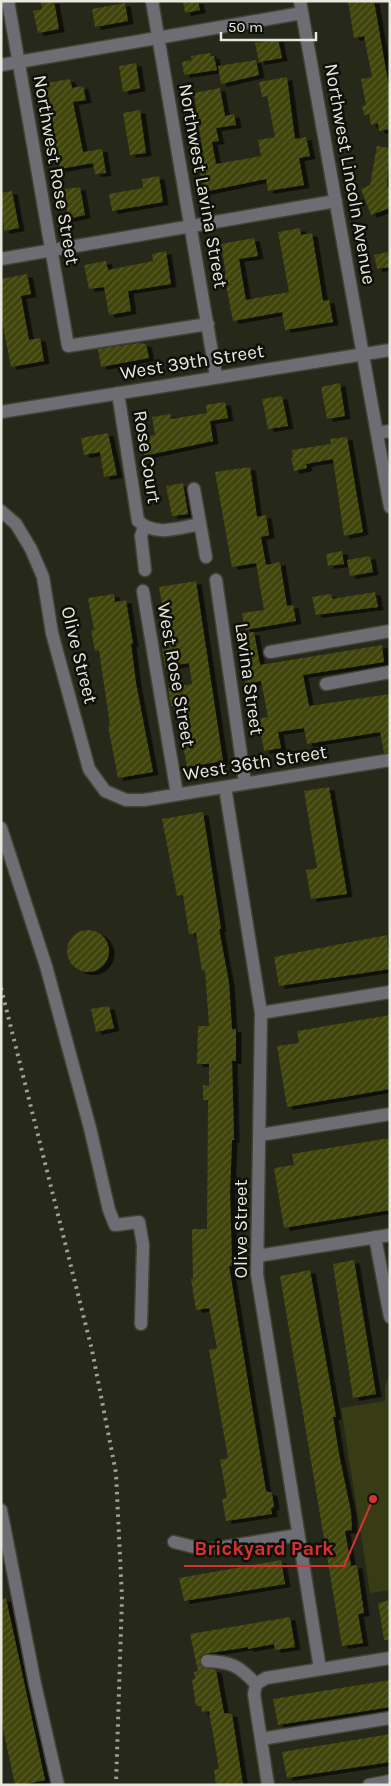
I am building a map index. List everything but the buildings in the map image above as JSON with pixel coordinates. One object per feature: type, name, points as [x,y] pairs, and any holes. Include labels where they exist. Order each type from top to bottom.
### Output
[{"type":"street","name":"Northwest Rose Street","points":[[8,1],[68,346],[208,324]]},
{"type":"street","name":"Northwest Lavina Street","points":[[152,1],[216,376]]},
{"type":"street","points":[[1,65],[159,38],[301,7]]},
{"type":"street","name":"Northwest Lincoln Avenue","points":[[301,7],[363,354],[383,432],[390,506]]},
{"type":"street","points":[[1,259],[336,201]]},
{"type":"street","name":"West 39th Street","points":[[1,412],[216,376],[390,350]]},
{"type":"street","name":"Rose Court","points":[[118,393],[136,514],[144,526],[152,530],[160,531],[200,524]]},
{"type":"street","points":[[194,489],[206,557]]},
{"type":"street","name":"Olive Street","points":[[1,511],[16,524],[32,549],[43,577],[52,633],[89,769],[105,791],[126,800]]},
{"type":"street","points":[[144,526],[141,536],[146,570]]},
{"type":"street","name":"Lavina Street","points":[[216,580],[245,783]]},
{"type":"street","name":"West Rose Street","points":[[143,590],[177,794]]},
{"type":"street","points":[[270,652],[390,631]]},
{"type":"street","points":[[326,684],[390,672]]},
{"type":"street","name":"West 36th Street","points":[[126,800],[144,800],[390,760]]},
{"type":"street","name":"Olive Street","points":[[225,787],[261,1013],[257,1274],[320,1669]]},
{"type":"street","points":[[1,828],[46,966],[90,1128],[109,1210],[115,1225],[139,1222],[143,1244],[141,1324]]},
{"type":"street","points":[[261,1013],[390,992]]},
{"type":"street","points":[[260,1135],[390,1114]]},
{"type":"street","points":[[257,1256],[390,1235]]},
{"type":"street","points":[[375,1237],[390,1317]]},
{"type":"street","points":[[1,1510],[35,1684],[58,1785]]},
{"type":"street","points":[[174,1542],[206,1550],[298,1535]]},
{"type":"street","points":[[268,1785],[254,1694],[256,1684],[266,1678],[390,1658]]},
{"type":"street","points":[[207,1661],[225,1662],[240,1667],[256,1684]]},
{"type":"street","points":[[261,1739],[390,1718]]},
{"type":"street","points":[[369,1785],[390,1782]]},
{"type":"green space","points":[[390,1371],[390,1590],[370,1593],[341,1408],[385,1401],[385,1387]]},
{"type":"railway","points":[[1,988],[92,1350],[116,1473],[122,1598],[116,1785]]},
{"type":"place","name":"Brickyard Park","points":[[373,1499]]}]
